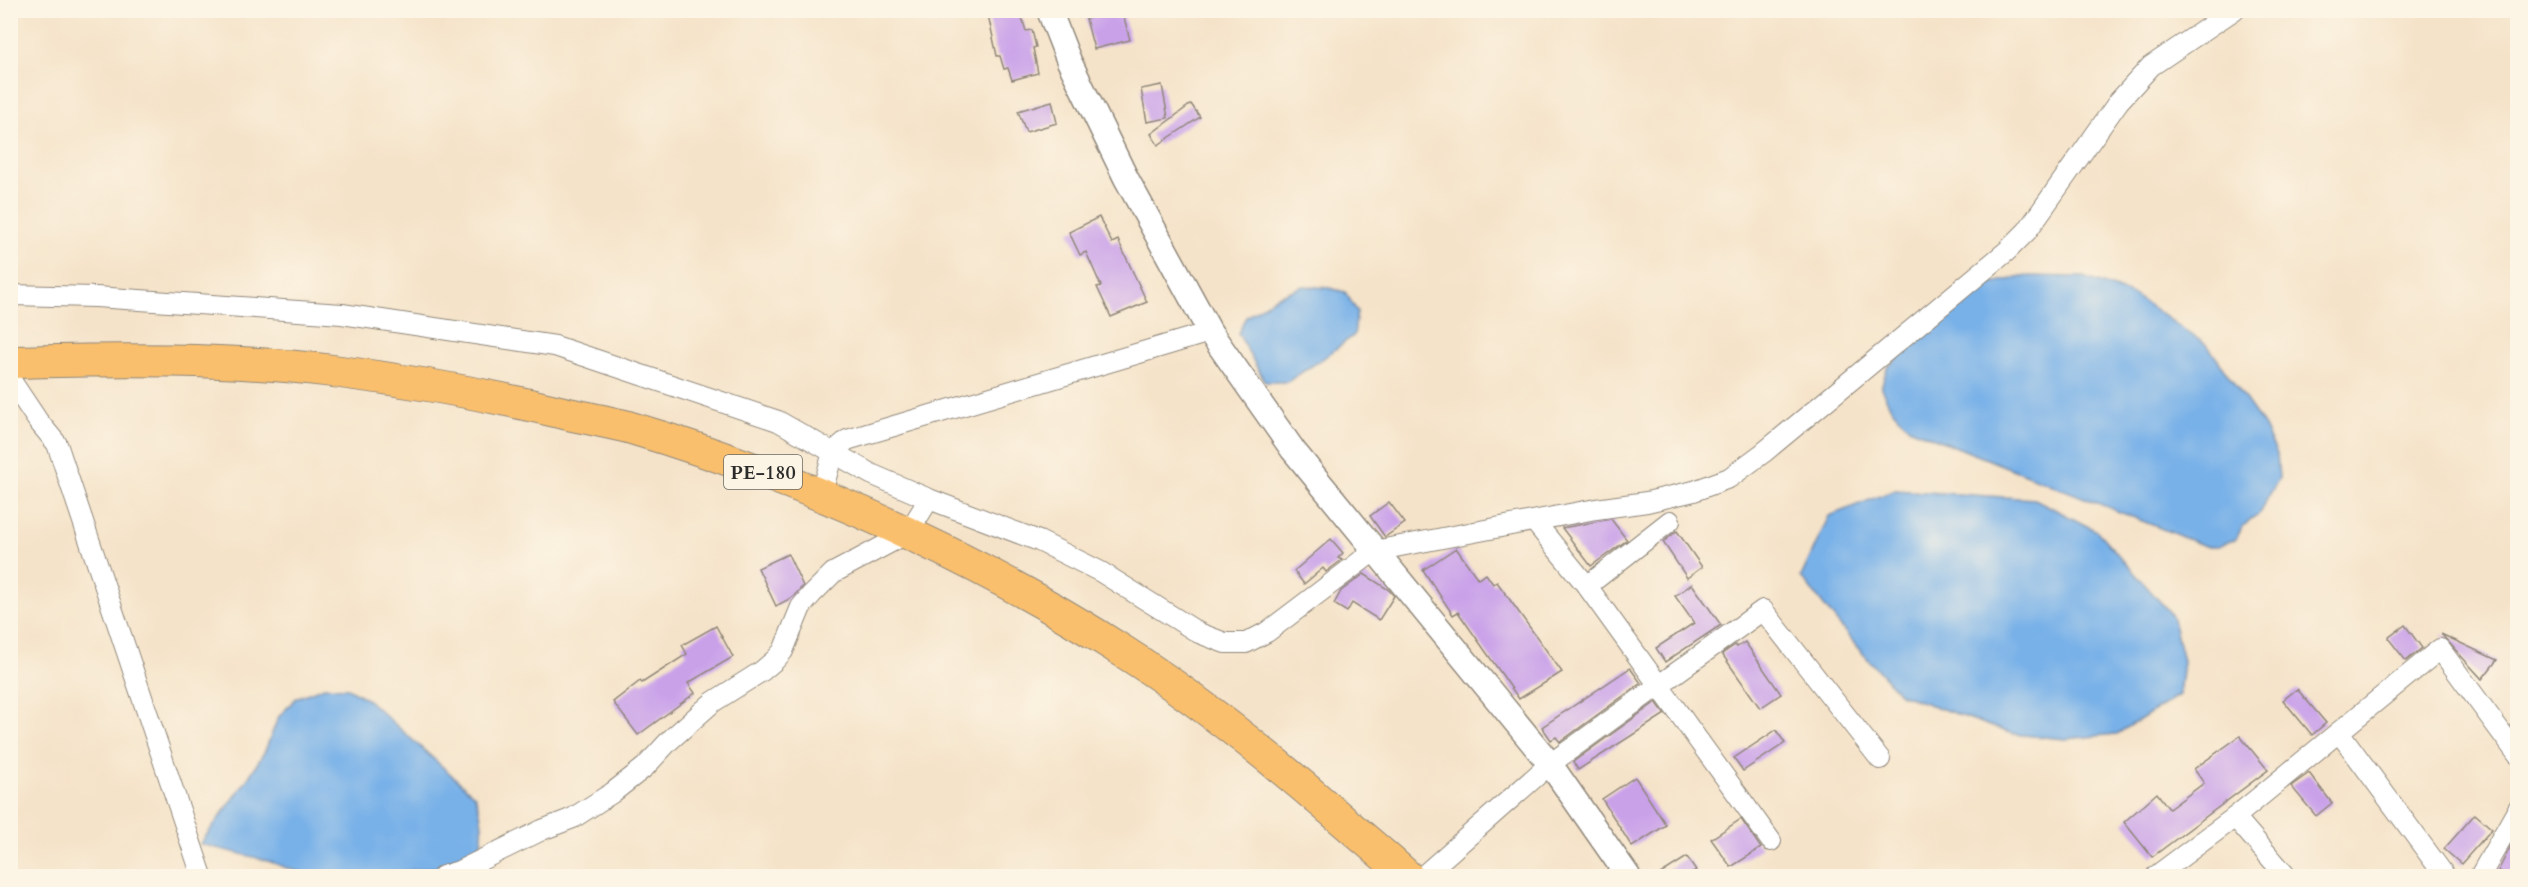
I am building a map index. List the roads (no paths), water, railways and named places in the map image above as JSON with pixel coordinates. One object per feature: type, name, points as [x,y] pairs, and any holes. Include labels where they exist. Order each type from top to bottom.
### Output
[{"type":"main road","name":"PE-180","points":[[10,362],[73,360],[227,362],[332,371],[459,390],[625,426],[748,466],[908,533],[1011,585],[1126,653],[1247,739],[1380,850],[1407,876]]},
{"type":"street","points":[[1049,10],[1069,61],[1126,178],[1210,332],[1293,450],[1550,764],[1628,876]]},
{"type":"street","points":[[10,295],[96,297],[342,314],[555,346],[778,421],[871,474],[1060,551],[1101,572],[1199,633],[1225,643],[1246,643],[1267,632],[1374,551],[1647,502],[1694,491],[1729,478],[1763,453],[2007,250],[2026,231],[2119,101],[2151,66],[2234,10]]},
{"type":"street","points":[[821,496],[833,452],[847,440],[1210,332]]},
{"type":"street","points":[[10,379],[38,421],[57,444],[202,876]]},
{"type":"street","points":[[443,876],[459,871],[542,830],[573,818],[612,793],[645,766],[712,702],[762,671],[775,660],[783,651],[791,635],[801,607],[812,594],[833,573],[908,533],[929,499]]},
{"type":"street","points":[[1534,521],[1587,586],[1771,841]]},
{"type":"street","points":[[1587,586],[1670,521]]},
{"type":"street","points":[[1423,876],[1550,764],[1763,610],[1880,759]]},
{"type":"street","points":[[2156,876],[2235,817],[2440,649],[2517,755]]},
{"type":"street","points":[[2339,732],[2445,876]]},
{"type":"street","points":[[2480,876],[2517,809]]},
{"type":"street","points":[[2235,817],[2286,876]]},
{"type":"water","points":[[2027,276],[2084,277],[2135,296],[2208,346],[2262,423],[2277,454],[2279,478],[2258,515],[2243,526],[2236,539],[2218,546],[2205,546],[1909,428],[1891,408],[1881,388],[1887,368],[1929,328],[1982,285]]},
{"type":"water","points":[[1303,286],[1345,292],[1357,311],[1354,335],[1287,382],[1265,382],[1238,333],[1246,317],[1276,297]]},
{"type":"water","points":[[1895,490],[2035,499],[2097,531],[2172,615],[2183,661],[2179,695],[2117,734],[2065,739],[2013,734],[1900,694],[1857,647],[1801,577],[1829,516]]},
{"type":"water","points":[[324,687],[348,688],[368,700],[475,796],[480,811],[482,836],[478,850],[472,856],[419,870],[324,875],[300,872],[262,859],[200,844],[249,777],[265,751],[278,718],[296,698]]}]
